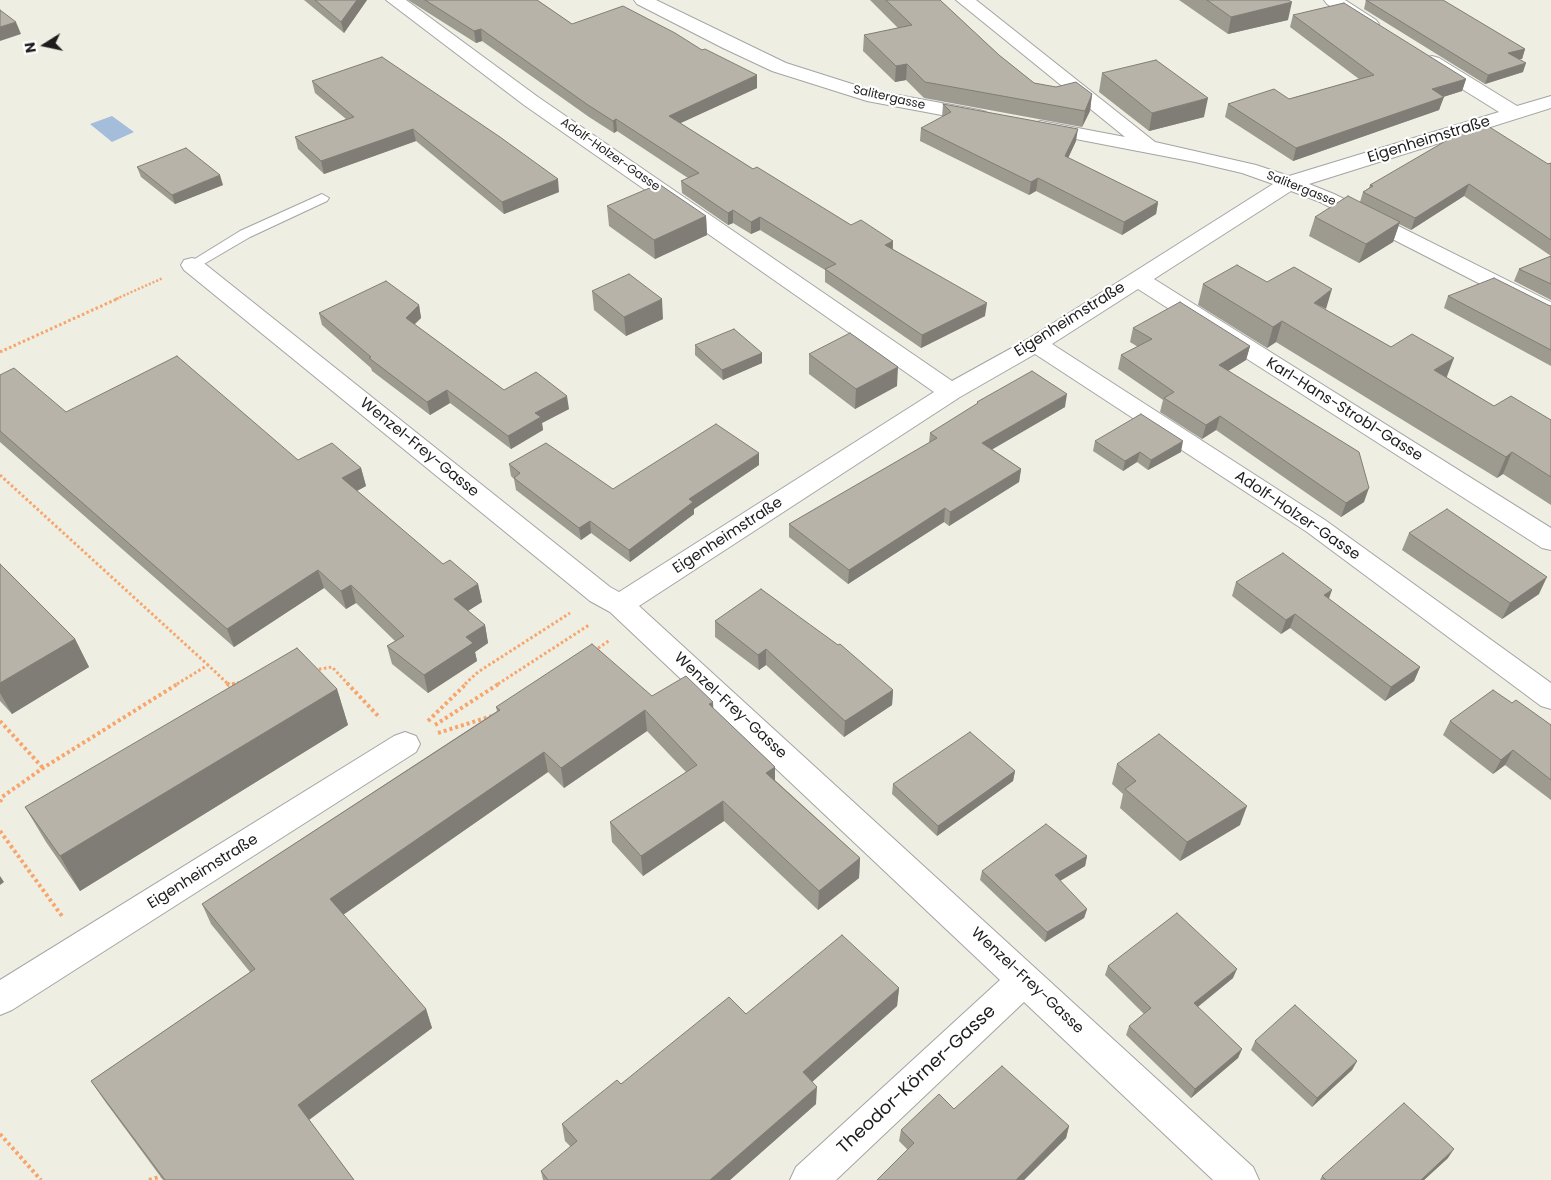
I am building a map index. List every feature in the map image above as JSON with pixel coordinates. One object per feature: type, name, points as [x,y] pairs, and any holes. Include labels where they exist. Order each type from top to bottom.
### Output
[{"type":"street","name":"Adolf-Holzer-Gasse","points":[[395,0],[531,100],[951,392]]},
{"type":"street","name":"Salitergasse","points":[[643,0],[779,67],[867,95],[1150,148],[1249,169],[1327,198],[1551,311]]},
{"type":"street","name":"Salitergasse","points":[[965,0],[1150,148]]},
{"type":"street","points":[[1333,0],[1382,32]]},
{"type":"street","points":[[1415,52],[1514,113]]},
{"type":"street","name":"Eigenheimstraße","points":[[620,607],[951,392],[1036,344],[1289,183],[1551,102]]},
{"type":"street","name":"Wenzel-Frey-Gasse","points":[[192,265],[620,607],[1240,1180]]},
{"type":"street","name":"Karl-Hans-Strobl-Gasse","points":[[1137,278],[1551,542]]},
{"type":"street","name":"Adolf-Holzer-Gasse","points":[[1036,344],[1316,526],[1551,698]]},
{"type":"street","name":"Eigenheimstraße","points":[[0,999],[405,744]]},
{"type":"street","name":"Theodor-Körner-Gasse","points":[[808,1180],[1025,980]]},
{"type":"lane","points":[[192,265],[245,234],[322,198]]},
{"type":"path","points":[[0,352],[192,265]]},
{"type":"path","points":[[0,475],[229,685],[248,682]]},
{"type":"path","points":[[588,654],[620,607]]},
{"type":"path","points":[[405,744],[620,607]]},
{"type":"path","points":[[405,744],[478,672],[620,607]]},
{"type":"path","points":[[0,802],[2,797],[43,768],[208,665]]},
{"type":"path","points":[[304,672],[332,667],[405,744]]},
{"type":"path","points":[[405,744],[496,714]]},
{"type":"path","points":[[0,721],[43,768]]},
{"type":"path","points":[[0,831],[84,947]]},
{"type":"path","points":[[0,1134],[41,1180]]},
{"type":"path","points":[[150,1180],[162,1176],[160,1180]]},
{"type":"water","points":[[112,116],[134,132],[112,142],[90,124]]},
{"type":"building","points":[[315,0],[357,0],[341,22]]},
{"type":"building","points":[[425,0],[537,0],[572,24],[623,6],[675,33],[702,50],[705,49],[757,75],[669,116],[753,169],[757,167],[851,225],[861,220],[893,241],[885,245],[987,303],[922,335],[825,269],[836,264],[760,217],[751,222],[733,210],[728,213],[681,181],[699,173],[616,119],[613,121],[588,105],[481,29],[474,31]]},
{"type":"building","points":[[886,0],[940,0],[999,55],[1034,83],[1056,87],[1076,82],[1092,94],[1085,111],[925,82],[907,64],[896,66],[864,35],[912,25]]},
{"type":"building","points":[[1207,0],[1288,0],[1292,2],[1231,17]]},
{"type":"building","points":[[1366,0],[1443,0],[1525,49],[1508,53],[1526,63],[1488,75]]},
{"type":"building","points":[[1344,3],[1466,79],[1432,89],[1444,97],[1296,148],[1228,104],[1274,89],[1289,99],[1374,75],[1293,15]]},
{"type":"building","points":[[0,10],[16,22],[0,27]]},
{"type":"building","points":[[382,57],[558,179],[502,202],[413,129],[321,161],[295,137],[354,117],[312,81]]},
{"type":"building","points":[[1156,60],[1208,98],[1152,113],[1102,73]]},
{"type":"building","points":[[943,104],[1078,129],[1065,156],[1158,202],[1124,222],[1038,178],[1031,182],[921,128],[951,112]]},
{"type":"building","points":[[1480,121],[1548,164],[1551,163],[1551,240],[1469,184],[1415,218],[1363,192],[1373,186],[1370,185]]},
{"type":"building","points":[[186,148],[220,175],[172,195],[137,167]]},
{"type":"building","points":[[659,184],[706,216],[654,240],[607,206]]},
{"type":"building","points":[[1348,196],[1400,222],[1366,244],[1315,217]]},
{"type":"building","points":[[1551,256],[1551,284],[1519,269]]},
{"type":"building","points":[[1237,265],[1267,282],[1294,267],[1332,289],[1314,303],[1391,347],[1412,334],[1454,358],[1434,370],[1494,406],[1511,396],[1551,420],[1551,477],[1512,452],[1506,457],[1282,321],[1273,327],[1203,284]]},
{"type":"building","points":[[629,274],[662,299],[624,317],[592,291]]},
{"type":"building","points":[[1494,278],[1551,306],[1551,350],[1448,296]]},
{"type":"building","points":[[386,281],[419,305],[406,318],[504,390],[536,372],[567,396],[535,413],[541,417],[508,436],[447,390],[427,402],[369,358],[371,357],[319,313]]},
{"type":"building","points":[[1180,302],[1250,346],[1219,365],[1359,452],[1369,488],[1346,503],[1220,416],[1206,425],[1164,398],[1174,392],[1121,355],[1152,339],[1133,328]]},
{"type":"building","points":[[734,329],[762,353],[722,370],[695,345]]},
{"type":"building","points":[[850,333],[898,367],[856,389],[809,354]]},
{"type":"building","points":[[177,356],[298,460],[332,443],[361,468],[342,478],[443,564],[450,560],[478,584],[454,599],[485,625],[466,637],[473,643],[424,675],[387,646],[404,636],[351,585],[341,591],[318,570],[227,629],[0,431],[0,375],[14,368],[66,412]]},
{"type":"building","points":[[1032,371],[1067,394],[982,443],[1021,469],[950,512],[945,508],[849,570],[789,524],[937,438],[930,433],[977,402]]},
{"type":"building","points":[[1141,414],[1183,441],[1151,460],[1140,452],[1125,461],[1095,441]]},
{"type":"building","points":[[716,424],[759,453],[689,499],[693,502],[629,550],[590,521],[579,528],[514,478],[520,473],[509,464],[546,443],[613,489]]},
{"type":"building","points":[[1447,509],[1547,577],[1510,603],[1409,533]]},
{"type":"building","points":[[1283,553],[1332,590],[1324,595],[1420,667],[1391,687],[1295,614],[1286,620],[1236,582]]},
{"type":"building","points":[[0,564],[75,639],[0,683]]},
{"type":"building","points":[[761,589],[838,645],[840,644],[893,690],[845,721],[766,649],[758,655],[715,621]]},
{"type":"building","points":[[592,644],[652,696],[686,676],[713,702],[709,704],[775,767],[766,773],[860,858],[819,891],[723,801],[641,856],[610,822],[697,765],[645,710],[561,768],[544,752],[330,899],[426,1009],[298,1105],[354,1180],[165,1180],[91,1081],[255,969],[202,904],[500,710],[496,707]]},
{"type":"building","points":[[297,648],[337,689],[60,856],[25,807]]},
{"type":"building","points":[[1493,690],[1512,703],[1516,700],[1551,725],[1551,780],[1513,750],[1501,760],[1450,721]]},
{"type":"building","points":[[970,732],[1015,771],[938,826],[893,784]]},
{"type":"building","points":[[1159,734],[1247,806],[1187,842],[1125,789],[1136,781],[1117,764]]},
{"type":"building","points":[[1046,824],[1087,856],[1055,875],[1087,909],[1047,932],[982,871]]},
{"type":"building","points":[[1177,913],[1237,969],[1194,1003],[1242,1049],[1195,1089],[1129,1026],[1151,1008],[1108,966]]},
{"type":"building","points":[[842,935],[899,988],[803,1072],[817,1087],[710,1180],[548,1180],[541,1171],[577,1141],[562,1124],[617,1080],[621,1084],[729,997],[746,1014]]},
{"type":"building","points":[[1295,1005],[1357,1061],[1317,1098],[1255,1041]]},
{"type":"building","points":[[1002,1066],[1069,1126],[1016,1180],[877,1180],[914,1143],[901,1130],[939,1094],[954,1109]]},
{"type":"building","points":[[1404,1103],[1454,1149],[1421,1180],[1326,1180],[1322,1176]]}]
